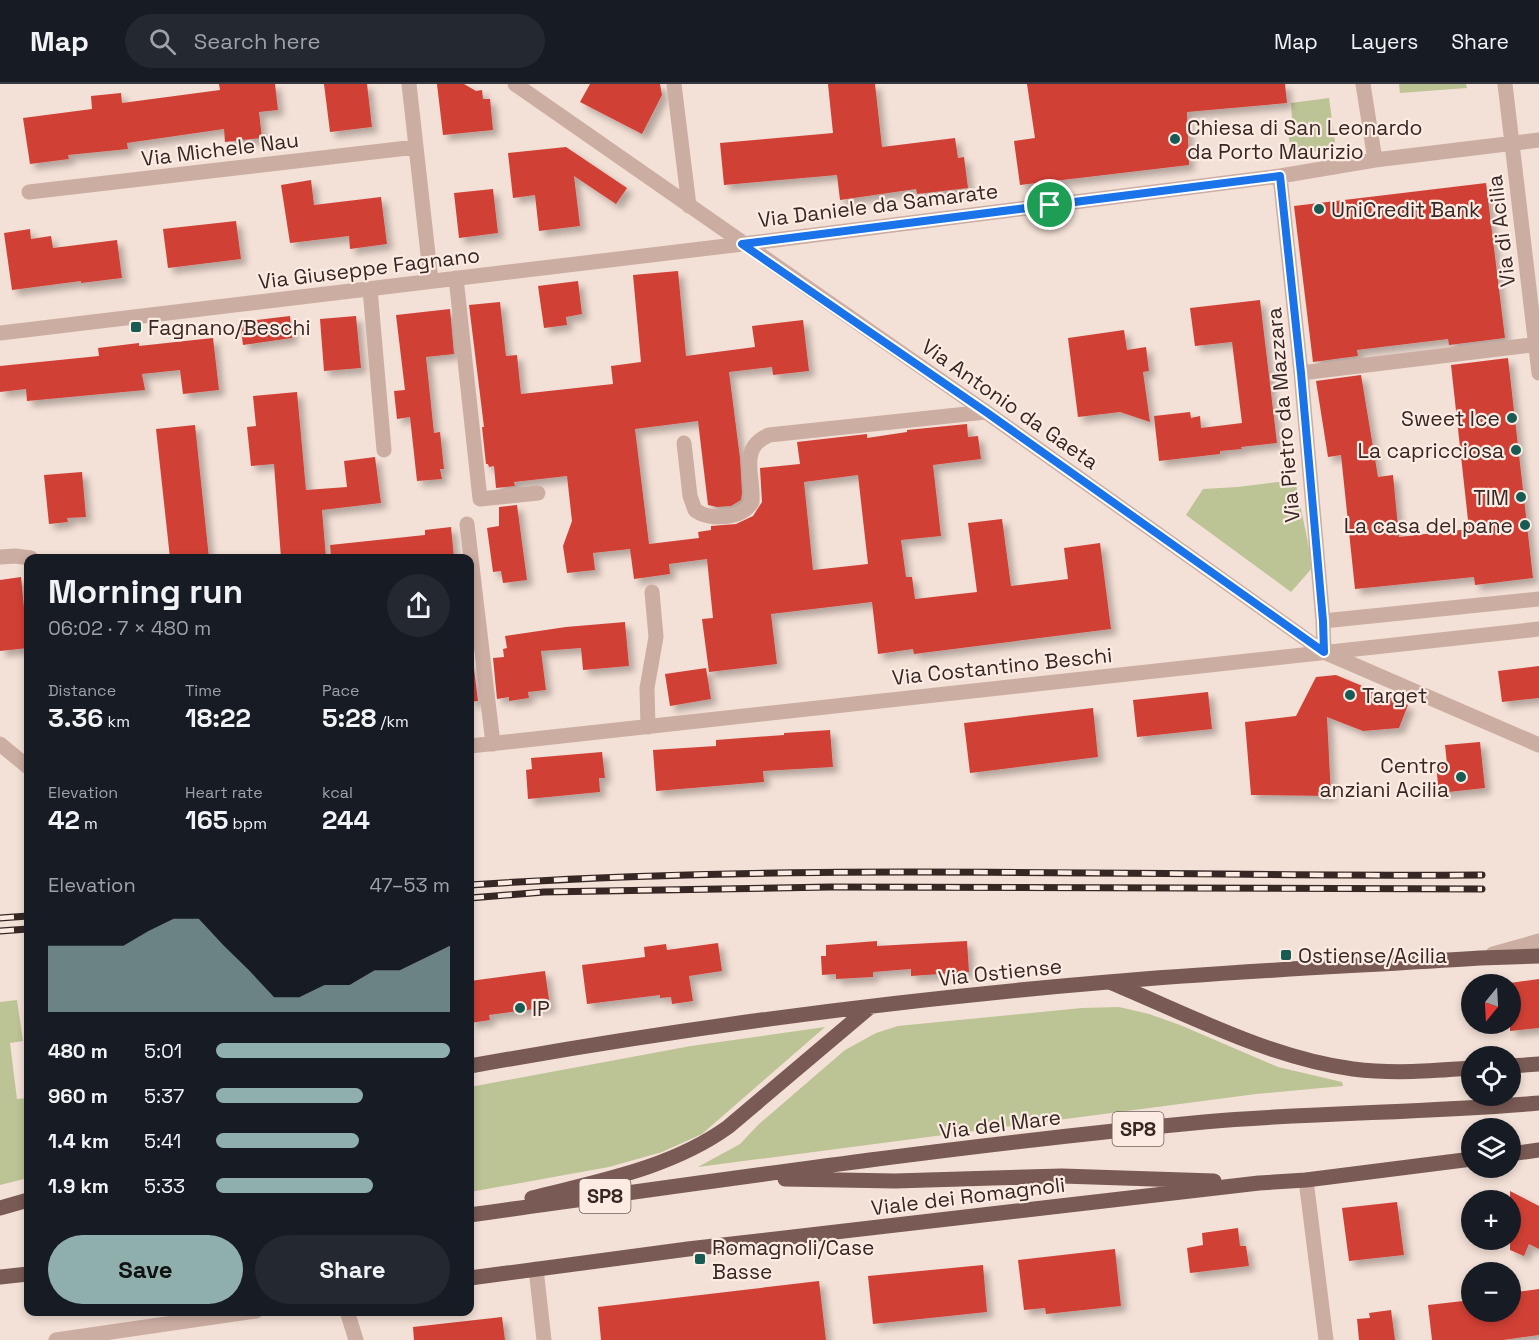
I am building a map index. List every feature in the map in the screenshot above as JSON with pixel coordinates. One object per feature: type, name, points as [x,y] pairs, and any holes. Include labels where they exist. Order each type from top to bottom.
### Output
[{"type":"main road","name":"Via Ostiense","points":[[474,1065],[633,1037],[870,1007],[1109,982],[1539,956]]},
{"type":"main road","points":[[1109,982],[1256,1043],[1311,1061],[1390,1072],[1461,1069]]},
{"type":"main road","points":[[474,1213],[623,1174],[664,1161],[698,1145],[728,1126],[870,1007]]},
{"type":"main road","points":[[1521,1065],[1539,1064]]},
{"type":"main road","name":"Via del Mare","points":[[474,1213],[983,1146],[1204,1122],[1470,1109],[1539,1103]]},
{"type":"main road","points":[[1521,1152],[1539,1150]]},
{"type":"main road","name":"Viale dei Romagnoli","points":[[474,1277],[688,1249],[1306,1180],[1461,1160]]},
{"type":"main road","points":[[740,1177],[876,1182],[1080,1176],[1259,1184]]},
{"type":"main road","points":[[0,1208],[24,1201]]},
{"type":"main road","points":[[0,1277],[24,1274]]},
{"type":"street","points":[[409,84],[431,281]]},
{"type":"street","name":"Via Antonio da Gaeta","points":[[515,84],[986,412],[1324,652],[1539,745]]},
{"type":"street","points":[[674,84],[689,206]]},
{"type":"street","points":[[1363,84],[1376,160]]},
{"type":"street","name":"Via di Acilia","points":[[1505,84],[1539,373]]},
{"type":"street","name":"Via Daniele da Samarate","points":[[742,244],[1280,176],[1376,160],[1539,140]]},
{"type":"street","name":"Via Michele Nau","points":[[29,192],[416,147]]},
{"type":"street","name":"Via Pietro da Mazzara","points":[[1280,176],[1301,373],[1324,652]]},
{"type":"street","name":"Via Giuseppe Fagnano","points":[[0,333],[742,244]]},
{"type":"street","points":[[456,278],[480,500],[538,493]]},
{"type":"street","points":[[370,289],[384,450]]},
{"type":"street","points":[[1301,373],[1537,344]]},
{"type":"street","points":[[684,443],[690,496],[695,510],[707,516],[738,514],[749,508],[752,502],[749,463],[752,449],[760,439],[769,435],[986,412]]},
{"type":"street","points":[[467,524],[471,554]]},
{"type":"street","points":[[0,557],[24,557]]},
{"type":"street","points":[[474,583],[493,744]]},
{"type":"street","points":[[648,727],[647,688],[656,637],[652,592]]},
{"type":"street","points":[[1323,621],[1539,599]]},
{"type":"street","name":"Via Costantino Beschi","points":[[474,746],[1539,629]]},
{"type":"street","points":[[0,744],[24,764]]},
{"type":"street","points":[[1480,958],[1539,941]]},
{"type":"street","points":[[1306,1180],[1326,1340]]},
{"type":"street","points":[[536,1269],[544,1340]]},
{"type":"street","points":[[56,1340],[222,1316]]},
{"type":"street","points":[[349,1316],[356,1340]]},
{"type":"green space","points":[[1399,84],[1466,84],[1467,88],[1400,93]]},
{"type":"green space","points":[[1329,98],[1336,149],[1292,154],[1286,124],[1292,118],[1291,103]]},
{"type":"green space","points":[[1295,480],[1313,567],[1291,592],[1186,515],[1203,489]]},
{"type":"green space","points":[[17,1000],[23,1041],[10,1043],[17,1099],[24,1098],[24,1179],[0,1185],[0,1002]]},
{"type":"green space","points":[[1119,1007],[1180,1025],[1278,1067],[1342,1082],[1343,1086],[1256,1094],[698,1167],[740,1144],[759,1124],[845,1050],[876,1033],[898,1026],[1082,1008]]},
{"type":"green space","points":[[825,1027],[702,1134],[662,1152],[609,1167],[474,1191],[474,1086],[691,1046]]},
{"type":"building","points":[[219,84],[275,84],[278,110],[259,112],[262,138],[225,142],[224,129],[127,143],[128,149],[68,155],[69,159],[30,164],[23,118],[92,109],[91,96],[121,93],[122,103],[220,90]]},
{"type":"building","points":[[324,84],[367,84],[372,127],[330,132]]},
{"type":"building","points":[[437,84],[464,84],[476,91],[482,90],[483,99],[490,99],[493,130],[443,135]]},
{"type":"building","points":[[590,84],[660,84],[662,95],[642,134],[580,102]]},
{"type":"building","points":[[828,84],[875,84],[882,147],[955,138],[958,158],[964,157],[968,188],[917,194],[916,189],[840,200],[837,175],[724,185],[720,143],[833,133]]},
{"type":"building","points":[[1027,84],[1285,84],[1287,103],[1187,112],[1189,165],[1020,185],[1014,141],[1035,138]]},
{"type":"building","points":[[566,147],[627,188],[616,204],[574,176],[580,226],[539,231],[535,195],[513,198],[508,153]]},
{"type":"building","points":[[311,180],[314,205],[381,197],[387,244],[350,249],[349,236],[290,243],[281,185]]},
{"type":"building","points":[[1486,183],[1505,338],[1449,345],[1448,339],[1357,350],[1358,356],[1313,362],[1294,206]]},
{"type":"building","points":[[493,189],[498,233],[459,238],[454,193]]},
{"type":"building","points":[[236,221],[241,259],[168,268],[163,229]]},
{"type":"building","points":[[30,229],[31,239],[51,236],[53,248],[117,240],[122,278],[12,290],[4,233]]},
{"type":"building","points":[[678,271],[686,356],[755,347],[752,326],[803,320],[809,371],[773,375],[772,367],[729,372],[742,493],[741,500],[731,506],[708,505],[698,421],[635,429],[649,544],[699,538],[698,532],[711,530],[711,526],[736,524],[753,516],[762,502],[760,468],[800,464],[797,442],[867,434],[867,438],[907,432],[907,430],[967,424],[968,437],[978,436],[981,459],[933,465],[941,536],[901,540],[906,577],[912,577],[915,599],[977,592],[968,523],[1002,519],[1011,586],[1068,579],[1064,548],[1100,543],[1111,629],[914,654],[913,649],[878,654],[872,602],[771,614],[777,664],[709,672],[702,619],[713,618],[707,559],[669,564],[670,574],[634,579],[630,549],[593,553],[595,570],[567,573],[563,546],[572,521],[567,476],[514,482],[515,486],[496,488],[494,466],[489,467],[486,464],[482,427],[484,427],[469,305],[500,302],[506,356],[517,355],[521,394],[613,384],[611,366],[641,362],[633,275]],"holes":[[[858,475],[868,564],[813,570],[804,482]]]},
{"type":"building","points":[[578,281],[582,314],[566,317],[567,325],[544,328],[538,286]]},
{"type":"building","points":[[1260,300],[1277,443],[1220,451],[1220,454],[1159,461],[1154,416],[1190,412],[1191,418],[1200,416],[1201,428],[1242,423],[1232,342],[1195,346],[1190,308]]},
{"type":"building","points":[[450,309],[454,354],[426,357],[434,433],[440,432],[444,469],[440,469],[442,479],[417,481],[410,417],[397,419],[394,391],[405,390],[396,315]]},
{"type":"building","points":[[290,316],[292,338],[243,345],[240,322]]},
{"type":"building","points":[[356,316],[361,368],[324,371],[320,319]]},
{"type":"building","points":[[1124,330],[1127,350],[1146,347],[1149,371],[1143,372],[1150,422],[1120,412],[1078,417],[1068,338]]},
{"type":"building","points":[[213,338],[219,390],[183,394],[180,370],[142,374],[145,390],[27,401],[26,389],[0,392],[0,366],[99,356],[98,348]]},
{"type":"building","points":[[1508,358],[1533,578],[1475,585],[1474,577],[1355,589],[1341,455],[1328,457],[1316,381],[1361,375],[1378,477],[1393,475],[1399,537],[1469,529],[1451,365]]},
{"type":"building","points":[[297,392],[306,490],[347,487],[344,461],[375,457],[381,503],[322,510],[326,554],[281,554],[274,464],[251,466],[247,427],[256,426],[253,396]]},
{"type":"building","points":[[195,425],[209,554],[170,554],[156,429]]},
{"type":"building","points":[[82,472],[86,517],[67,518],[68,522],[49,524],[44,475]]},
{"type":"building","points":[[517,505],[527,580],[503,583],[501,571],[493,572],[487,528],[499,526],[499,507]]},
{"type":"building","points":[[451,527],[454,554],[331,554],[330,545],[425,535],[425,530]]},
{"type":"building","points":[[21,577],[24,648],[0,651],[0,580]]},
{"type":"building","points":[[625,622],[629,666],[583,670],[581,648],[541,651],[546,690],[528,692],[529,698],[509,701],[509,697],[497,699],[493,658],[504,657],[503,649],[507,648],[505,636],[566,627]]},
{"type":"building","points":[[1539,666],[1539,698],[1502,702],[1498,671]]},
{"type":"building","points":[[706,668],[711,699],[670,706],[665,674]]},
{"type":"building","points":[[474,669],[478,701],[474,702]]},
{"type":"building","points":[[1336,675],[1408,705],[1399,728],[1363,731],[1327,717],[1331,796],[1251,795],[1245,722],[1296,716],[1316,677]]},
{"type":"building","points":[[1208,692],[1212,729],[1137,737],[1133,700]]},
{"type":"building","points":[[1093,708],[1098,757],[970,773],[964,723]]},
{"type":"building","points":[[830,730],[833,767],[763,771],[764,782],[656,791],[653,750],[716,746],[716,740]]},
{"type":"building","name":"Centro anziani Acilia","points":[[1480,742],[1485,788],[1439,793],[1436,765],[1447,764],[1445,745]]},
{"type":"building","points":[[602,752],[605,778],[599,778],[600,792],[528,799],[526,770],[532,769],[531,758]]},
{"type":"building","points":[[877,941],[877,946],[967,941],[969,972],[911,976],[911,969],[873,972],[873,977],[836,979],[836,974],[822,975],[821,956],[826,956],[826,945]]},
{"type":"building","points":[[718,943],[722,971],[689,976],[693,1001],[672,1004],[671,997],[660,998],[660,995],[587,1004],[582,965],[645,957],[644,947],[666,944],[667,950]]},
{"type":"building","points":[[545,971],[550,1007],[489,1015],[490,1020],[474,1022],[474,980]]},
{"type":"building","points":[[1539,979],[1539,1028],[1521,1030],[1521,981]]},
{"type":"building","points":[[1521,1197],[1539,1206],[1539,1249],[1529,1244],[1524,1256],[1510,1250],[1521,1250]]},
{"type":"building","points":[[1397,1202],[1404,1255],[1349,1261],[1342,1208]]},
{"type":"building","points":[[1238,1228],[1240,1246],[1246,1246],[1249,1266],[1190,1273],[1187,1248],[1203,1245],[1202,1233]]},
{"type":"building","points":[[1115,1249],[1121,1306],[1046,1314],[1045,1308],[1024,1310],[1018,1260]]},
{"type":"building","points":[[983,1265],[987,1312],[873,1324],[868,1276]]},
{"type":"building","points":[[819,1281],[826,1340],[601,1340],[598,1307]]},
{"type":"building","points":[[1539,1289],[1539,1335],[1503,1340],[1432,1340],[1428,1305],[1461,1301],[1461,1322],[1521,1322],[1521,1291]]},
{"type":"building","points":[[1391,1310],[1395,1340],[1359,1340],[1357,1319],[1370,1318],[1369,1313]]},
{"type":"building","points":[[502,1317],[505,1340],[414,1340],[413,1327]]},
{"type":"railway","points":[[474,885],[596,878],[849,872],[1482,875]]},
{"type":"railway","points":[[474,898],[544,892],[830,887],[1482,889]]},
{"type":"railway","points":[[0,918],[24,916]]},
{"type":"railway","points":[[0,931],[24,929]]},
{"type":"place","name":"Chiesa di San Leonardo da Porto Maurizio","points":[[1175,139]]},
{"type":"place","name":"UniCredit Bank","points":[[1319,209]]},
{"type":"place","name":"Fagnano/Beschi","points":[[136,327]]},
{"type":"place","name":"Sweet Ice","points":[[1512,418]]},
{"type":"place","name":"La capricciosa","points":[[1516,450]]},
{"type":"place","name":"TIM","points":[[1521,497]]},
{"type":"place","name":"La casa del pane","points":[[1525,525]]},
{"type":"place","name":"Target","points":[[1350,695]]},
{"type":"place","name":"Centro anziani Acilia","points":[[1461,777]]},
{"type":"place","name":"Ostiense/Acilia","points":[[1286,955]]},
{"type":"place","name":"IP","points":[[520,1008]]},
{"type":"place","name":"Romagnoli/Case Basse","points":[[700,1259]]},
{"type":"route","points":[[1280,176],[1301,373],[1324,652],[986,412],[742,244],[1050,205],[1280,176]]}]
